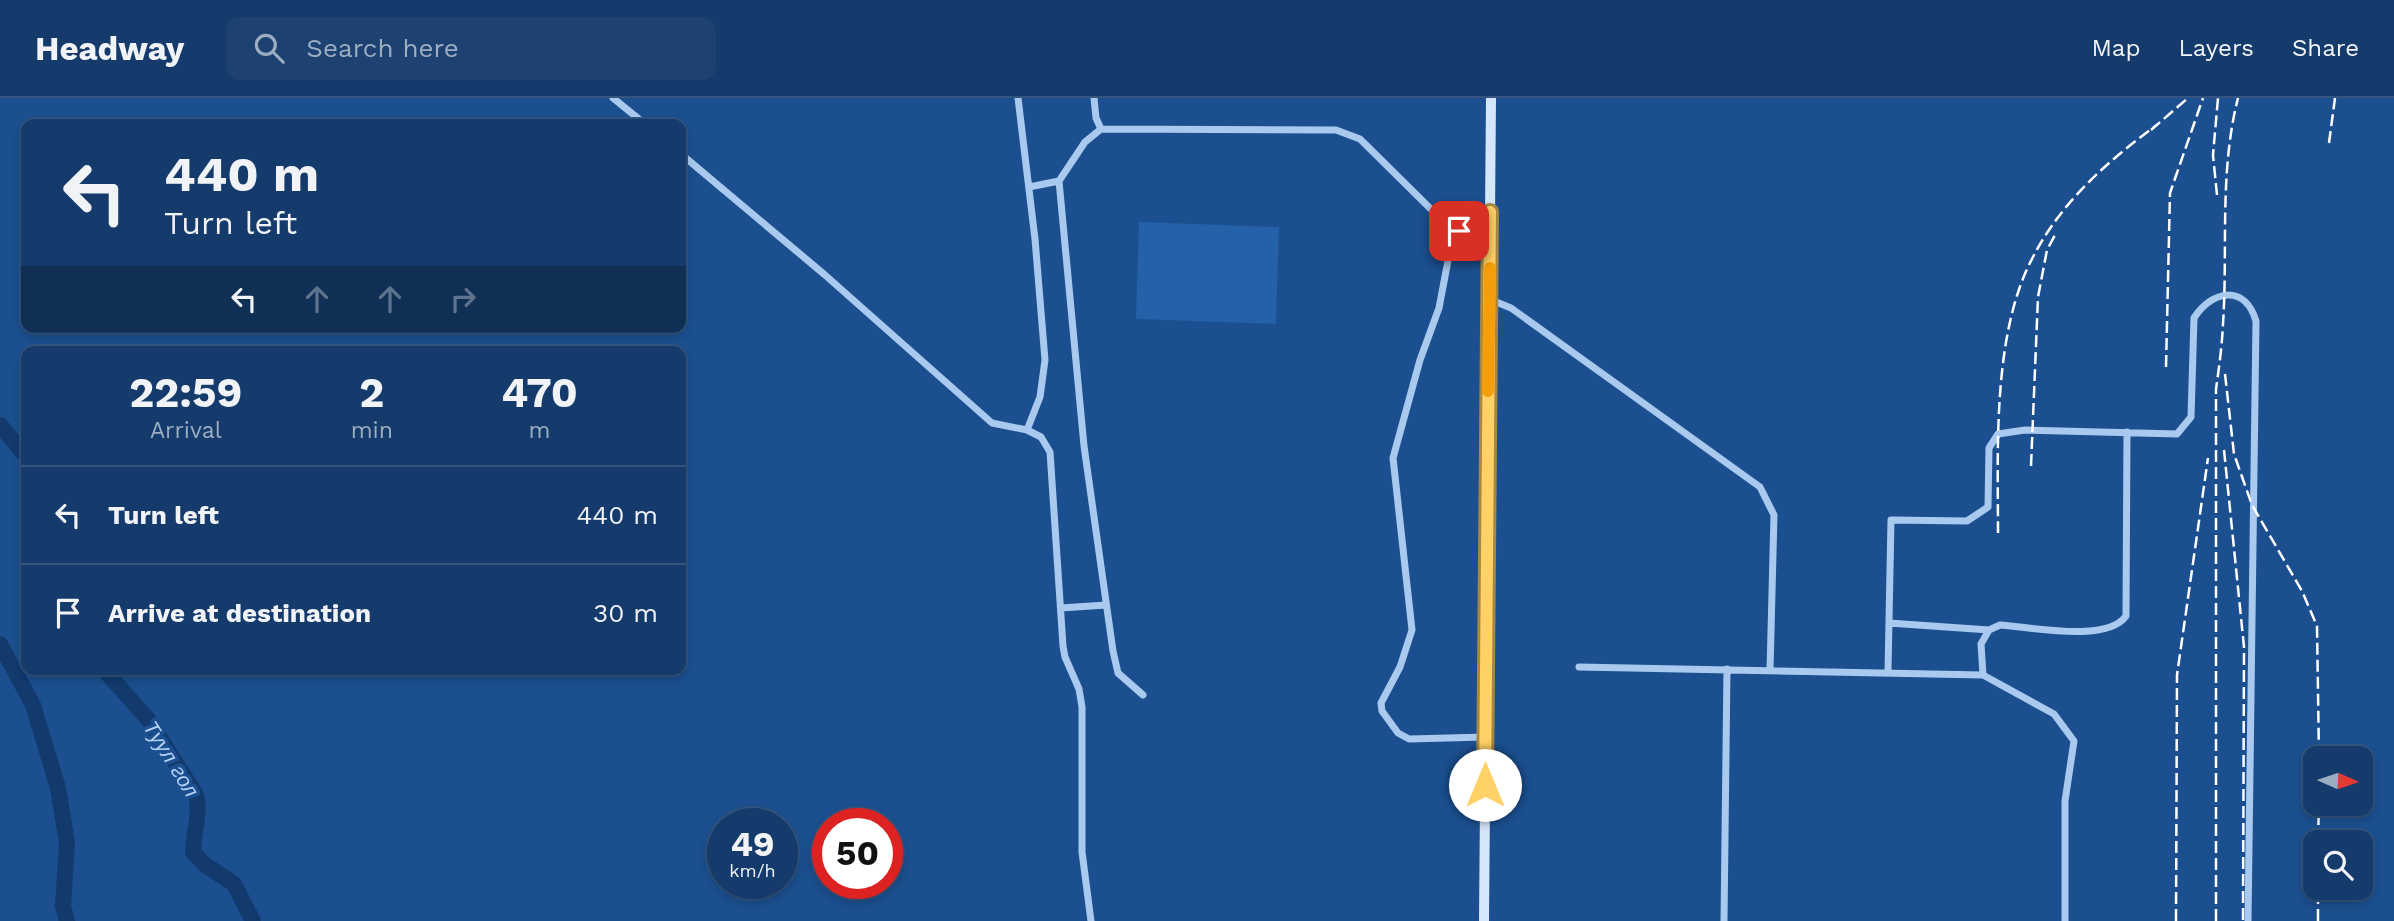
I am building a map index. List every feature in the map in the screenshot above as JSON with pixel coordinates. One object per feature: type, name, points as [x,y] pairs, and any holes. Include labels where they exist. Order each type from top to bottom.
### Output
[{"type":"main road","points":[[1484,921],[1491,98]]},
{"type":"street","points":[[613,98],[639,119]]},
{"type":"street","points":[[1018,98],[1045,360],[1040,397],[1027,430]]},
{"type":"street","points":[[1094,98],[1096,118],[1101,129]]},
{"type":"street","points":[[1143,695],[1118,673],[1084,446],[1059,181],[1085,142],[1101,129],[1336,130],[1360,139],[1432,212],[1454,229],[1466,232],[1475,230],[1490,212]]},
{"type":"street","points":[[686,158],[825,275],[992,424],[1027,430],[1041,437],[1050,452],[1065,657],[1074,673],[1082,707],[1082,852],[1091,921]]},
{"type":"street","points":[[1029,187],[1059,181]]},
{"type":"street","points":[[1454,229],[1439,307],[1420,360],[1393,458],[1412,630],[1400,667],[1381,703],[1381,710],[1398,733],[1409,739],[1486,737]]},
{"type":"street","points":[[1888,671],[1891,520],[1967,521],[1988,506],[1989,448],[1998,434],[2025,430],[2177,434],[2191,417],[2194,318],[2202,306],[2215,297],[2224,295],[2241,298],[2251,306],[2256,321],[2248,921]]},
{"type":"street","points":[[1489,299],[1511,309],[1760,487],[1774,515],[1770,670]]},
{"type":"street","points":[[1889,624],[1989,630],[2000,625],[2097,632],[2120,625],[2126,616],[2127,432]]},
{"type":"street","points":[[1061,608],[1106,605]]},
{"type":"street","points":[[1983,675],[1981,644],[1989,630]]},
{"type":"street","points":[[1579,667],[1888,671],[1983,675],[2054,714],[2074,741],[2065,801],[2065,921]]},
{"type":"street","points":[[1724,921],[1727,670]]},
{"type":"shaded area","points":[[1139,222],[1279,227],[1276,324],[1136,319]]},
{"type":"waterway","name":"Туул гол","points":[[0,425],[21,450]]},
{"type":"waterway","name":"Туул гол","points":[[0,644],[33,705],[58,788],[67,843],[63,906],[67,921]]},
{"type":"waterway","name":"Туул гол","points":[[108,675],[148,719],[196,795],[198,809],[193,852],[204,864],[234,884],[253,921]]},
{"type":"railway","points":[[2151,130],[2188,98]]},
{"type":"railway","points":[[2166,367],[2170,193],[2203,98]]},
{"type":"railway","points":[[2217,195],[2213,155],[2218,98]]},
{"type":"railway","points":[[2216,921],[2216,389],[2223,324],[2228,154],[2238,98]]},
{"type":"railway","points":[[2329,143],[2335,98]]},
{"type":"railway","points":[[1998,533],[2000,391],[2004,354],[2020,286],[2046,235],[2073,199],[2088,182],[2158,124]]},
{"type":"railway","points":[[2031,466],[2038,297],[2047,250],[2055,235]]},
{"type":"railway","points":[[2225,374],[2234,454],[2252,505],[2302,591],[2317,626],[2319,746]]},
{"type":"railway","points":[[2224,450],[2244,647],[2243,921]]},
{"type":"railway","points":[[2176,921],[2177,675],[2208,458]]},
{"type":"railway","points":[[2318,830],[2319,816]]},
{"type":"railway","points":[[2318,900],[2318,921]]},
{"type":"slow traffic","points":[[1488,391],[1490,268]]},
{"type":"route","points":[[1459,231],[1475,230],[1490,212],[1485,785]]}]
